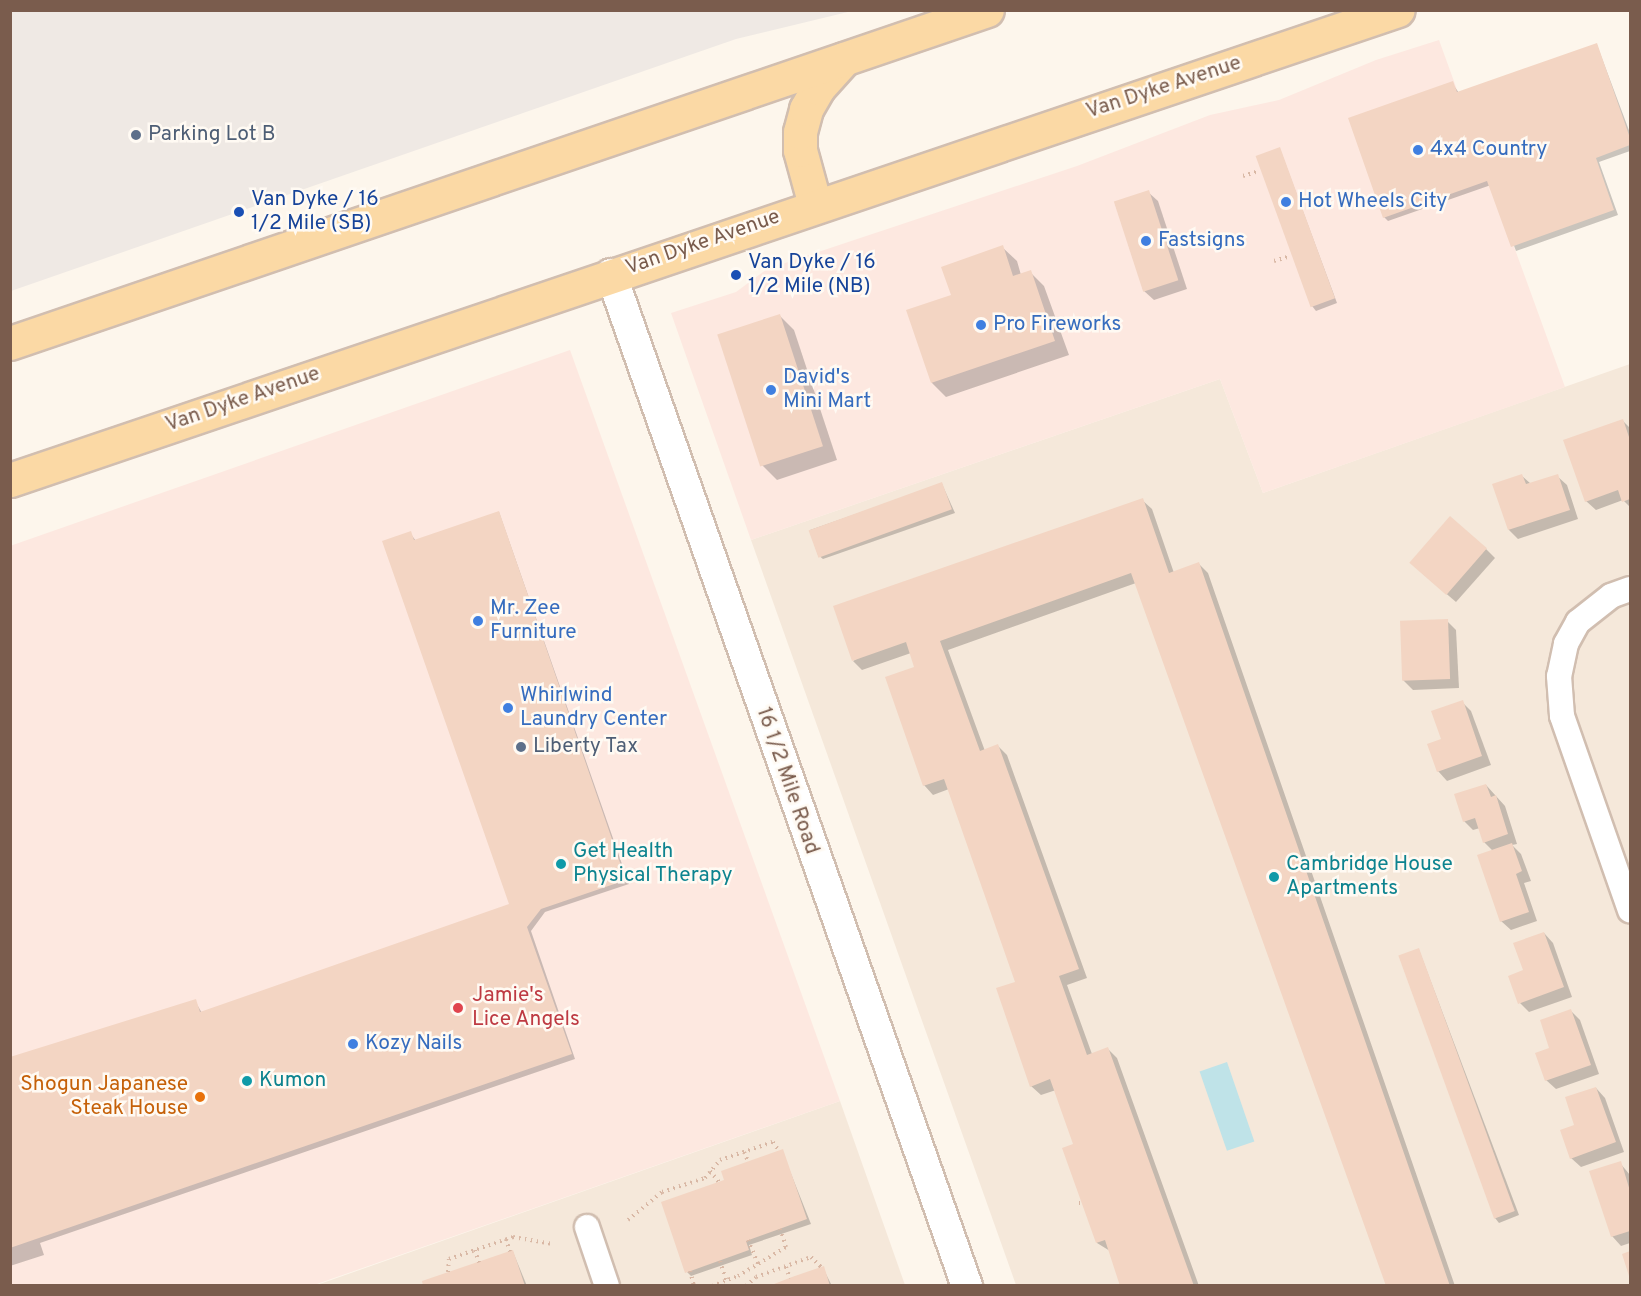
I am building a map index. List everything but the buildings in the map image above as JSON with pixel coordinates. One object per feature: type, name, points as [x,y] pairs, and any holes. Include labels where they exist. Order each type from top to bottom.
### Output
[{"type":"main road","points":[[10,343],[987,10]]},
{"type":"main road","name":"Van Dyke Avenue","points":[[10,480],[611,274],[1398,10]]},
{"type":"main road","points":[[815,205],[800,150],[800,132],[806,109],[844,59]]},
{"type":"street","name":"16 1/2 Mile Road","points":[[611,274],[967,1286]]},
{"type":"street","points":[[1630,589],[1611,596],[1578,622],[1566,644],[1559,676],[1562,716],[1630,910]]},
{"type":"street","points":[[587,1227],[607,1286]]},
{"type":"path","points":[[1243,176],[1258,171]]},
{"type":"path","points":[[1274,261],[1290,256]]},
{"type":"path","points":[[628,1220],[662,1192],[686,1184],[710,1171],[720,1160],[773,1142],[779,1151]]},
{"type":"path","points":[[744,1152],[748,1161]]},
{"type":"path","points":[[710,1171],[719,1182]]},
{"type":"path","points":[[686,1184],[688,1192]]},
{"type":"path","points":[[712,1286],[758,1264],[786,1247],[780,1229]]},
{"type":"path","points":[[448,1272],[449,1259],[513,1236],[551,1244]]},
{"type":"path","points":[[506,1239],[510,1251]]},
{"type":"path","points":[[748,1240],[758,1264]]},
{"type":"path","points":[[475,1250],[479,1262]]},
{"type":"path","points":[[746,1286],[752,1281],[811,1257],[821,1267]]},
{"type":"path","points":[[720,1261],[726,1280]]},
{"type":"path","points":[[786,1266],[790,1278]]},
{"type":"path","points":[[690,1271],[694,1286]]},
{"type":"path","points":[[752,1281],[755,1286]]},
{"type":"shaded area","points":[[10,11],[852,11],[736,39],[11,291]]},
{"type":"shaded area","points":[[1439,40],[1565,387],[1263,493],[1220,379],[751,540],[671,313],[736,292],[767,269],[1077,166],[1210,115],[1279,100],[1376,60]]},
{"type":"shaded area","points":[[570,350],[840,1101],[314,1285],[11,1285],[10,546]]},
{"type":"shaded area","name":"Cambridge House Apartments","points":[[1630,364],[1630,1285],[1016,1285],[751,540],[1220,379],[1263,493]]},
{"type":"shaded area","points":[[840,1101],[905,1285],[314,1286]]},
{"type":"water","points":[[1227,1062],[1254,1141],[1227,1151],[1200,1071]]},
{"type":"place","name":"Parking Lot B","points":[[136,135]]},
{"type":"place","name":"4x4 Country","points":[[1418,150]]},
{"type":"place","name":"Hot Wheels City","points":[[1286,202]]},
{"type":"place","name":"Van Dyke / 16 1/2 Mile (SB)","points":[[239,212]]},
{"type":"place","name":"Fastsigns","points":[[1146,241]]},
{"type":"place","name":"Van Dyke / 16 1/2 Mile (NB)","points":[[736,275]]},
{"type":"place","name":"Pro Fireworks","points":[[981,325]]},
{"type":"place","name":"David's Mini Mart","points":[[771,390]]},
{"type":"place","name":"Mr. Zee Furniture","points":[[478,621]]},
{"type":"place","name":"Whirlwind Laundry Center","points":[[508,708]]},
{"type":"place","name":"Liberty Tax","points":[[521,747]]},
{"type":"place","name":"Get Health Physical Therapy","points":[[561,864]]},
{"type":"place","name":"Cambridge House Apartments","points":[[1274,877]]},
{"type":"place","name":"Jamie's Lice Angels","points":[[458,1008]]},
{"type":"place","name":"Kozy Nails","points":[[353,1044]]},
{"type":"place","name":"Kumon","points":[[247,1081]]},
{"type":"place","name":"Shogun Japanese Steak House","points":[[200,1097]]}]
